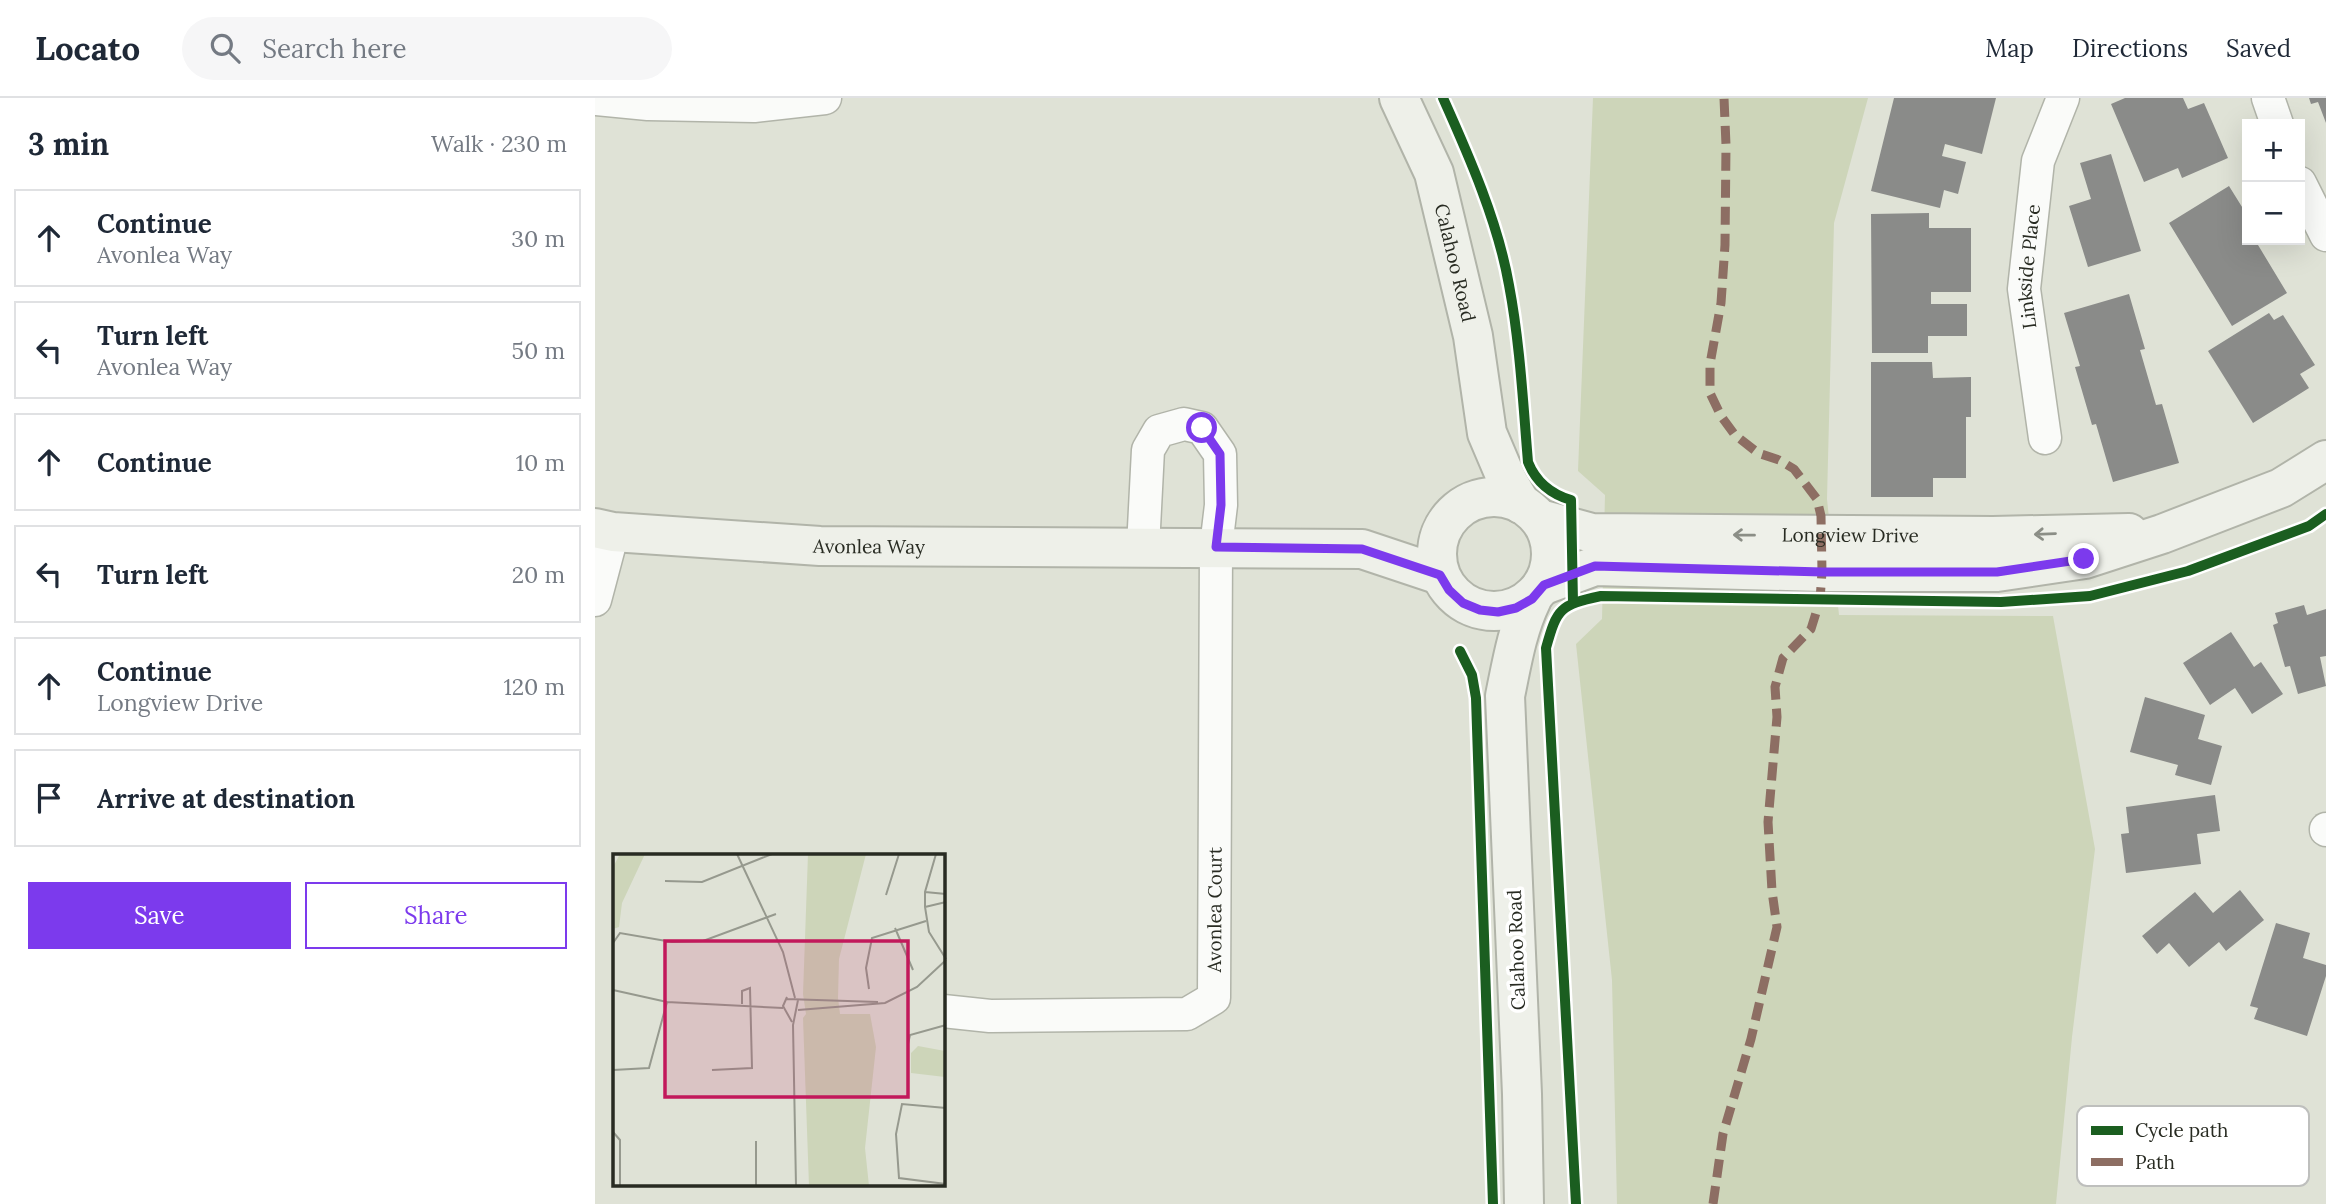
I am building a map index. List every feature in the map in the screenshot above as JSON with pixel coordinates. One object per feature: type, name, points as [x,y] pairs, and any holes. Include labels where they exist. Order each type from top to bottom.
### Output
[{"type":"street","points":[[595,99],[648,104],[754,106],[825,98]]},
{"type":"street","name":"Calahoo Road","points":[[1399,98],[1434,173],[1473,336],[1487,433],[1507,480],[1531,511]]},
{"type":"street","name":"Linkside Place","points":[[2045,438],[2024,289],[2038,160],[2063,98]]},
{"type":"street","points":[[2268,98],[2275,119]]},
{"type":"street","points":[[2305,193],[2326,234]]},
{"type":"street","points":[[1143,547],[1148,450],[1159,431],[1184,424],[1202,428],[1220,454],[1221,505],[1216,547]]},
{"type":"street","name":"Calahoo Road","points":[[1453,515],[1475,481],[1487,433]]},
{"type":"street","name":"Longview Drive","points":[[1538,592],[1595,566],[1822,572],[1997,572],[2084,559],[2162,534],[2281,488],[2326,460]]},
{"type":"street","points":[[1493,496],[1511,499],[1531,511],[1549,534],[1552,552],[1551,569],[1538,592],[1516,608],[1498,612],[1480,610],[1451,589],[1437,557],[1439,538],[1453,515],[1475,500],[1493,496]]},
{"type":"street","name":"Longview Drive","points":[[1531,511],[1592,533],[1980,536],[2162,534]]},
{"type":"street","name":"Avonlea Way","points":[[604,530],[820,546],[1362,549],[1453,515]]},
{"type":"street","points":[[595,600],[604,530]]},
{"type":"street","name":"Avonlea Court","points":[[945,1011],[990,1016],[1188,1014],[1214,998],[1216,547]]},
{"type":"street","name":"Avonlea Way","points":[[1362,549],[1451,589]]},
{"type":"street","name":"Calahoo Road","points":[[1451,589],[1478,624],[1489,645],[1505,696]]},
{"type":"street","name":"Calahoo Road","points":[[1524,1204],[1522,1094],[1505,696],[1522,621],[1538,592]]},
{"type":"green space","points":[[1593,98],[1868,98],[1834,223],[1827,499],[1839,615],[2053,616],[2095,849],[2072,1037],[2056,1204],[1617,1204],[1612,980],[1576,644],[1602,619],[1605,495],[1578,471]]},
{"type":"building","points":[[1894,98],[1996,98],[1982,154],[1945,144],[1942,156],[1966,162],[1958,194],[1944,190],[1940,208],[1871,191]]},
{"type":"building","points":[[2125,98],[2183,98],[2188,109],[2204,103],[2228,158],[2182,178],[2178,168],[2144,182],[2111,104]]},
{"type":"building","points":[[2309,98],[2326,98],[2326,123],[2318,102],[2311,104]]},
{"type":"building","points":[[2111,154],[2141,251],[2088,267],[2069,206],[2091,199],[2080,163]]},
{"type":"building","points":[[2229,186],[2242,207],[2242,245],[2258,245],[2287,293],[2232,326],[2169,223]]},
{"type":"building","points":[[1929,213],[1929,228],[1971,228],[1971,292],[1931,292],[1931,304],[1967,304],[1967,336],[1928,336],[1928,353],[1872,353],[1871,214]]},
{"type":"building","points":[[2129,294],[2145,349],[2140,350],[2156,405],[2162,404],[2179,463],[2113,482],[2075,367],[2080,366],[2064,313]]},
{"type":"building","points":[[2269,313],[2274,320],[2283,315],[2315,365],[2300,374],[2309,388],[2253,423],[2208,351]]},
{"type":"building","points":[[1871,362],[1932,362],[1933,378],[1971,377],[1971,417],[1966,417],[1966,478],[1933,478],[1933,497],[1871,497]]},
{"type":"building","points":[[2304,605],[2307,615],[2326,609],[2326,656],[2320,657],[2326,686],[2298,694],[2290,666],[2285,667],[2273,625],[2278,623],[2275,613]]},
{"type":"building","points":[[2231,632],[2254,667],[2261,662],[2283,694],[2252,714],[2235,688],[2210,705],[2183,663]]},
{"type":"building","points":[[2145,697],[2205,715],[2198,739],[2222,746],[2211,785],[2175,775],[2178,765],[2130,752]]},
{"type":"building","points":[[2215,795],[2220,831],[2197,834],[2201,864],[2126,873],[2121,834],[2129,833],[2126,807]]},
{"type":"building","points":[[2240,890],[2264,920],[2226,951],[2219,942],[2189,967],[2169,943],[2157,954],[2142,936],[2195,892],[2213,913]]},
{"type":"building","points":[[2276,923],[2310,933],[2303,958],[2326,965],[2326,976],[2307,1036],[2254,1019],[2258,1008],[2250,1006]]},
{"type":"marked path","points":[[1713,1204],[1723,1134],[1751,1039],[1777,927],[1768,822],[1777,717],[1775,687],[1783,658],[1811,629],[1820,600],[1822,572],[1821,516],[1817,499],[1794,469],[1779,460],[1758,453],[1735,435],[1721,416],[1710,393],[1710,364],[1721,303],[1725,245],[1724,98]]},
{"type":"cycle path","points":[[1443,98],[1482,190],[1504,261],[1516,329],[1528,462],[1535,476],[1545,486],[1571,500],[1573,602]]},
{"type":"cycle path","points":[[1576,1204],[1546,648],[1553,624],[1562,610],[1577,602],[1601,596],[2001,602],[2090,596],[2188,571],[2309,526],[2326,514]]},
{"type":"cycle path","points":[[1460,651],[1472,675],[1476,698],[1493,1204]]},
{"type":"route","points":[[1202,428],[1220,454],[1221,505],[1216,547],[1362,549],[1440,575],[1449,590],[1463,603],[1480,610],[1498,612],[1516,608],[1532,599],[1544,585],[1595,566],[1822,572],[1997,572],[2084,559]]}]
